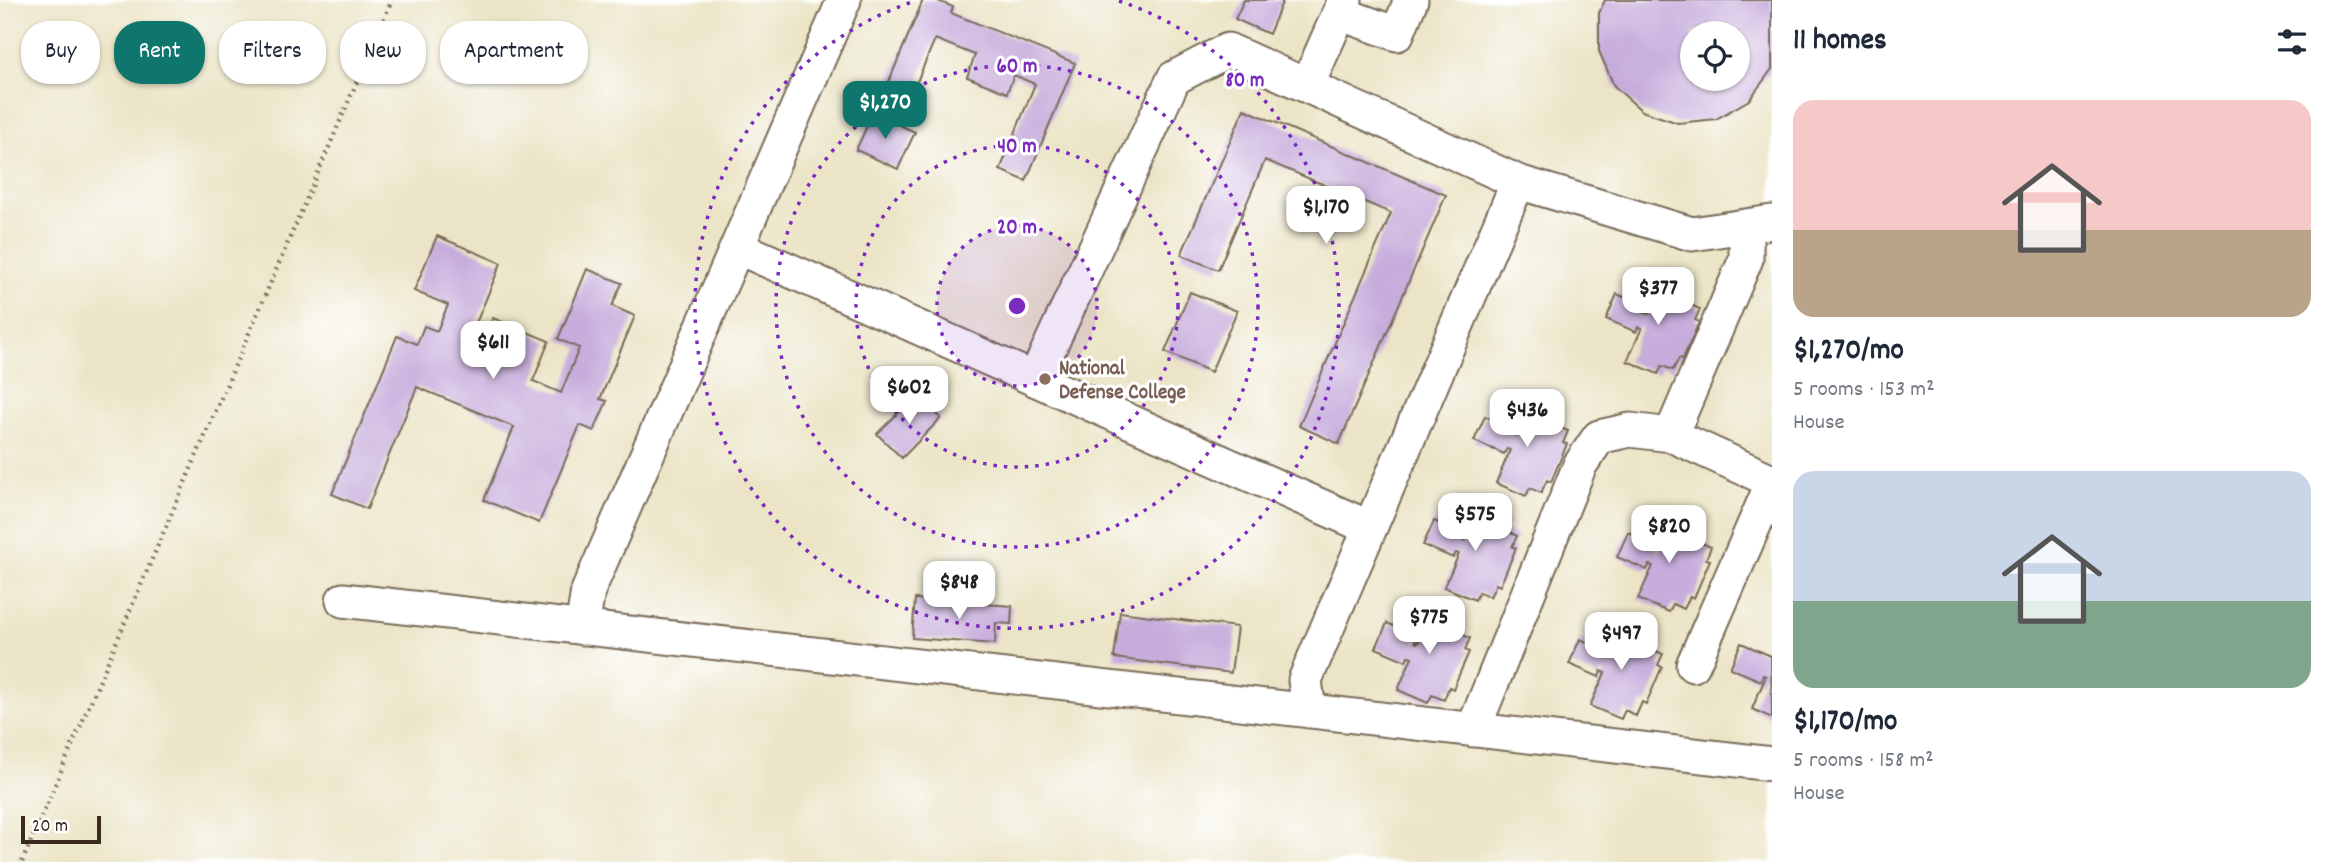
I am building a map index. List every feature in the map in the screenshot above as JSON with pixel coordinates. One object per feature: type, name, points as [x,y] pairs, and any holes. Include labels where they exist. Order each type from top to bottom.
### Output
[{"type":"lane","points":[[582,628],[588,591],[844,0]]},
{"type":"lane","points":[[1307,86],[1342,6],[1397,34],[1411,0]]},
{"type":"lane","points":[[1035,379],[1174,78],[1228,50],[1518,182],[1692,234],[1759,224],[1671,435]]},
{"type":"lane","points":[[1309,711],[1305,680],[1368,527],[1518,182]]},
{"type":"lane","points":[[737,247],[1368,527]]},
{"type":"lane","points":[[1473,730],[1580,465],[1599,438],[1630,429],[1671,435],[1772,482],[1693,665]]},
{"type":"lane","points":[[343,600],[1772,765]]},
{"type":"path","points":[[22,862],[392,0]]},
{"type":"building","points":[[923,0],[936,0],[953,7],[951,13],[1075,63],[1026,181],[1000,170],[1035,84],[1014,75],[1007,93],[967,77],[975,55],[935,39],[908,103],[884,93]]},
{"type":"building","points":[[1244,0],[1283,0],[1269,34],[1235,19]]},
{"type":"building","points":[[1605,0],[1772,0],[1772,69],[1749,100],[1716,119],[1678,123],[1642,111],[1614,86],[1599,51],[1599,13]]},
{"type":"building","points":[[1244,109],[1446,195],[1339,444],[1299,426],[1391,213],[1265,160],[1218,270],[1181,255]]},
{"type":"building","points":[[873,113],[915,132],[898,169],[856,150]]},
{"type":"building","points":[[437,236],[501,263],[464,352],[476,358],[493,318],[549,341],[533,381],[561,393],[579,348],[558,339],[587,269],[622,283],[612,306],[635,316],[600,399],[607,401],[594,431],[580,425],[539,523],[484,500],[514,427],[417,387],[367,509],[332,494],[397,336],[417,344],[424,326],[437,331],[448,305],[414,291]]},
{"type":"building","points":[[1662,281],[1692,294],[1688,304],[1700,309],[1695,320],[1699,322],[1683,359],[1679,358],[1673,370],[1662,366],[1658,374],[1627,361],[1642,328],[1638,327],[1636,332],[1606,319],[1617,294],[1647,307],[1644,312],[1648,314]]},
{"type":"building","points":[[1190,292],[1237,311],[1211,372],[1165,352]]},
{"type":"building","points":[[917,394],[941,418],[902,458],[877,434]]},
{"type":"building","points":[[1530,403],[1561,416],[1556,426],[1568,431],[1563,443],[1567,444],[1551,482],[1547,480],[1541,493],[1530,488],[1526,496],[1496,483],[1510,450],[1507,449],[1504,454],[1474,441],[1485,416],[1515,429],[1513,434],[1516,436]]},
{"type":"building","points":[[1479,507],[1509,520],[1505,530],[1517,536],[1512,547],[1516,548],[1500,586],[1496,584],[1490,597],[1479,592],[1475,600],[1444,587],[1459,554],[1456,553],[1453,558],[1423,545],[1434,521],[1464,533],[1461,539],[1465,540]]},
{"type":"building","points":[[1673,519],[1703,532],[1699,542],[1711,547],[1706,559],[1710,560],[1694,598],[1690,596],[1684,609],[1673,604],[1669,612],[1638,599],[1653,566],[1649,565],[1647,570],[1617,557],[1628,532],[1658,545],[1655,550],[1659,552]]},
{"type":"building","points":[[915,599],[1012,606],[1011,624],[996,623],[995,644],[912,638]]},
{"type":"building","points":[[1432,610],[1463,623],[1458,633],[1470,638],[1465,650],[1469,652],[1453,689],[1449,687],[1444,700],[1432,695],[1428,703],[1398,690],[1412,657],[1408,656],[1406,661],[1376,648],[1387,623],[1417,636],[1415,642],[1418,643]]},
{"type":"building","points":[[1120,612],[1237,627],[1231,673],[1114,658]]},
{"type":"building","points":[[1625,626],[1656,639],[1651,649],[1663,654],[1658,665],[1662,667],[1646,704],[1642,702],[1636,716],[1625,710],[1621,719],[1590,706],[1605,673],[1601,671],[1599,677],[1569,664],[1580,639],[1610,652],[1607,657],[1611,659]]},
{"type":"building","points":[[1741,643],[1771,656],[1772,718],[1752,709],[1766,676],[1763,675],[1761,681],[1730,668]]},
{"type":"place","name":"National Defense College","points":[[1045,379]]}]
